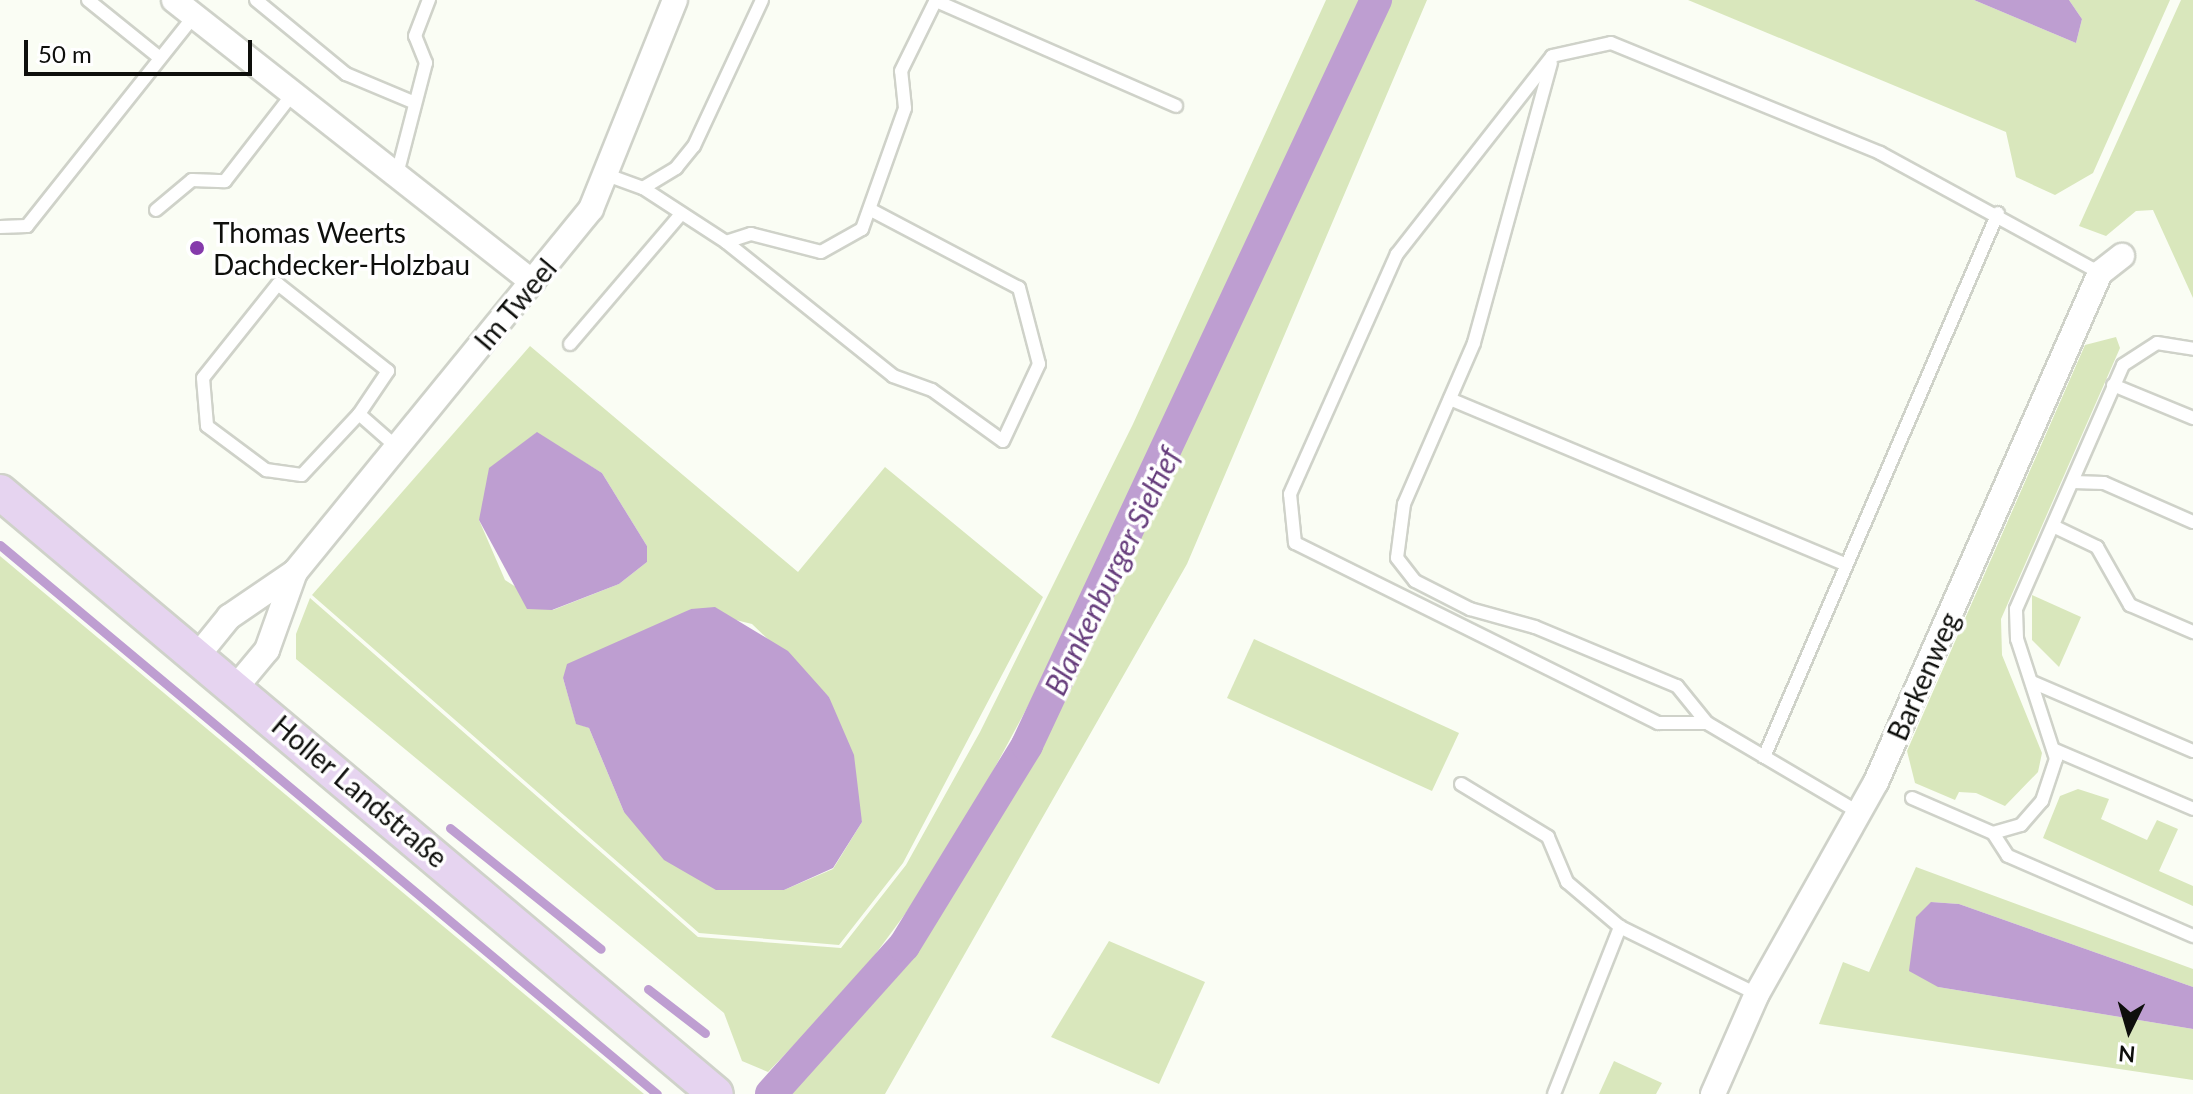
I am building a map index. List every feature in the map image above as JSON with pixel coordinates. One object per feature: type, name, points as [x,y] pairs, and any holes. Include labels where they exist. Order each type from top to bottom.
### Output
[{"type":"main road","name":"Holler Landstraße","points":[[0,492],[199,654],[716,1094]]},
{"type":"street","points":[[174,0],[396,181],[532,282]]},
{"type":"street","name":"Im Tweel","points":[[199,654],[229,617],[295,572],[399,449],[591,209],[675,0]]},
{"type":"street","name":"Barkenweg","points":[[1713,1094],[1757,994],[1861,813],[2100,273],[2122,256]]},
{"type":"street","name":"Im Tweel","points":[[237,686],[267,650],[295,572]]},
{"type":"lane","points":[[88,0],[160,58]]},
{"type":"lane","points":[[256,0],[346,74],[415,103]]},
{"type":"lane","points":[[396,181],[426,63],[415,36],[429,0]]},
{"type":"lane","points":[[643,188],[676,168],[694,146],[762,0]]},
{"type":"lane","points":[[726,242],[751,234],[821,252],[852,240],[871,210],[905,108],[901,71],[936,1],[1176,106]]},
{"type":"lane","points":[[0,227],[27,226],[194,16]]},
{"type":"lane","points":[[1707,723],[1658,723],[1295,543],[1290,494],[1397,254],[1552,56],[1611,43],[1880,153],[1998,213],[2100,273]]},
{"type":"lane","points":[[1552,56],[1474,343],[1397,536],[1397,558],[1415,581],[1677,686],[1707,723],[1861,813]]},
{"type":"lane","points":[[156,210],[192,180],[225,181],[291,96]]},
{"type":"lane","points":[[607,175],[643,188],[726,242],[893,376],[932,390],[1003,441],[1039,364],[1019,288],[871,210]]},
{"type":"lane","points":[[1764,757],[1998,213]]},
{"type":"lane","points":[[570,344],[681,214]]},
{"type":"lane","points":[[278,284],[388,371],[359,414],[302,475],[266,470],[207,426],[203,378],[278,284]]},
{"type":"lane","points":[[1993,833],[2021,825],[2042,801],[2055,750],[2014,618],[2113,385],[2144,346],[2193,349]]},
{"type":"lane","points":[[2113,385],[2193,418]]},
{"type":"lane","points":[[1450,399],[1846,565]]},
{"type":"lane","points":[[359,414],[399,449]]},
{"type":"lane","points":[[2073,482],[2104,483],[2193,522]]},
{"type":"lane","points":[[2053,526],[2097,547],[2130,605],[2193,632]]},
{"type":"lane","points":[[2032,682],[2193,751]]},
{"type":"lane","points":[[2055,750],[2193,809]]},
{"type":"lane","points":[[1461,784],[1548,837],[1567,882],[1620,927],[1757,994]]},
{"type":"lane","points":[[1912,798],[1993,833],[2008,856],[2193,936]]},
{"type":"lane","points":[[1554,1094],[1620,927]]},
{"type":"green space","points":[[1326,0],[1361,0],[1176,417],[1085,600],[945,860],[854,983],[768,1072],[742,1061],[724,1013],[296,659],[296,634],[310,598],[698,937],[841,948],[906,865],[980,732],[1133,424]]},
{"type":"green space","points":[[1381,0],[1427,0],[1187,564],[885,1094],[778,1094],[912,950],[1001,806],[1163,488]]},
{"type":"green space","points":[[1688,0],[1974,0],[2076,43],[2082,19],[2069,0],[2170,0],[2093,173],[2055,195],[2016,177],[2006,132]]},
{"type":"green space","points":[[2181,0],[2193,0],[2193,298],[2153,210],[2136,211],[2106,236],[2079,226]]},
{"type":"green space","points":[[2116,337],[2120,348],[2001,619],[2002,655],[2042,753],[2038,772],[2005,806],[1976,793],[1959,792],[1955,800],[1915,783],[1907,751],[2085,345]]},
{"type":"green space","points":[[530,346],[798,572],[885,467],[1043,597],[903,863],[839,945],[699,933],[312,595]],"holes":[[[536,433],[602,473],[647,546],[647,562],[619,584],[553,610],[505,580],[479,520]],[[691,609],[752,624],[829,697],[862,822],[833,869],[784,890],[624,812],[589,728],[576,723],[563,678]]]},
{"type":"green space","points":[[0,556],[644,1094],[0,1094]]},
{"type":"green space","points":[[2032,595],[2081,617],[2059,667],[2032,640]]},
{"type":"green space","points":[[1254,639],[1459,733],[1432,791],[1227,698]]},
{"type":"green space","points":[[2078,789],[2109,799],[2101,819],[2147,840],[2157,820],[2178,829],[2159,871],[2193,886],[2193,906],[2043,838],[2060,796]]},
{"type":"green space","points":[[1916,867],[2193,969],[2193,987],[1959,904],[1931,902],[1938,987],[2193,1029],[2193,1080],[1819,1024],[1843,962],[1869,972]]},
{"type":"green space","points":[[1109,941],[1205,982],[1159,1084],[1051,1037]]},
{"type":"green space","points":[[1614,1061],[1662,1083],[1656,1094],[1599,1094]]},
{"type":"shaded area","points":[[1974,0],[2069,0],[2082,19],[2076,43]]},
{"type":"shaded area","points":[[537,432],[602,473],[647,546],[647,562],[619,584],[552,610],[527,609],[479,520],[489,468]]},
{"type":"shaded area","points":[[715,607],[788,651],[829,697],[854,755],[862,822],[833,868],[784,890],[716,890],[664,860],[624,812],[589,728],[576,724],[563,678],[567,664],[691,609]]},
{"type":"shaded area","points":[[1931,902],[1959,904],[2193,987],[2193,1029],[1938,987],[1909,971],[1916,917]]},
{"type":"waterway","name":"Blankenburger Sieltief","points":[[771,1094],[904,946],[1027,745],[1376,0]]},
{"type":"waterway","points":[[0,545],[657,1094]]},
{"type":"waterway","points":[[450,828],[601,949]]},
{"type":"waterway","points":[[648,989],[705,1033]]},
{"type":"place","name":"Thomas Weerts Dachdecker-Holzbau","points":[[197,248]]}]
